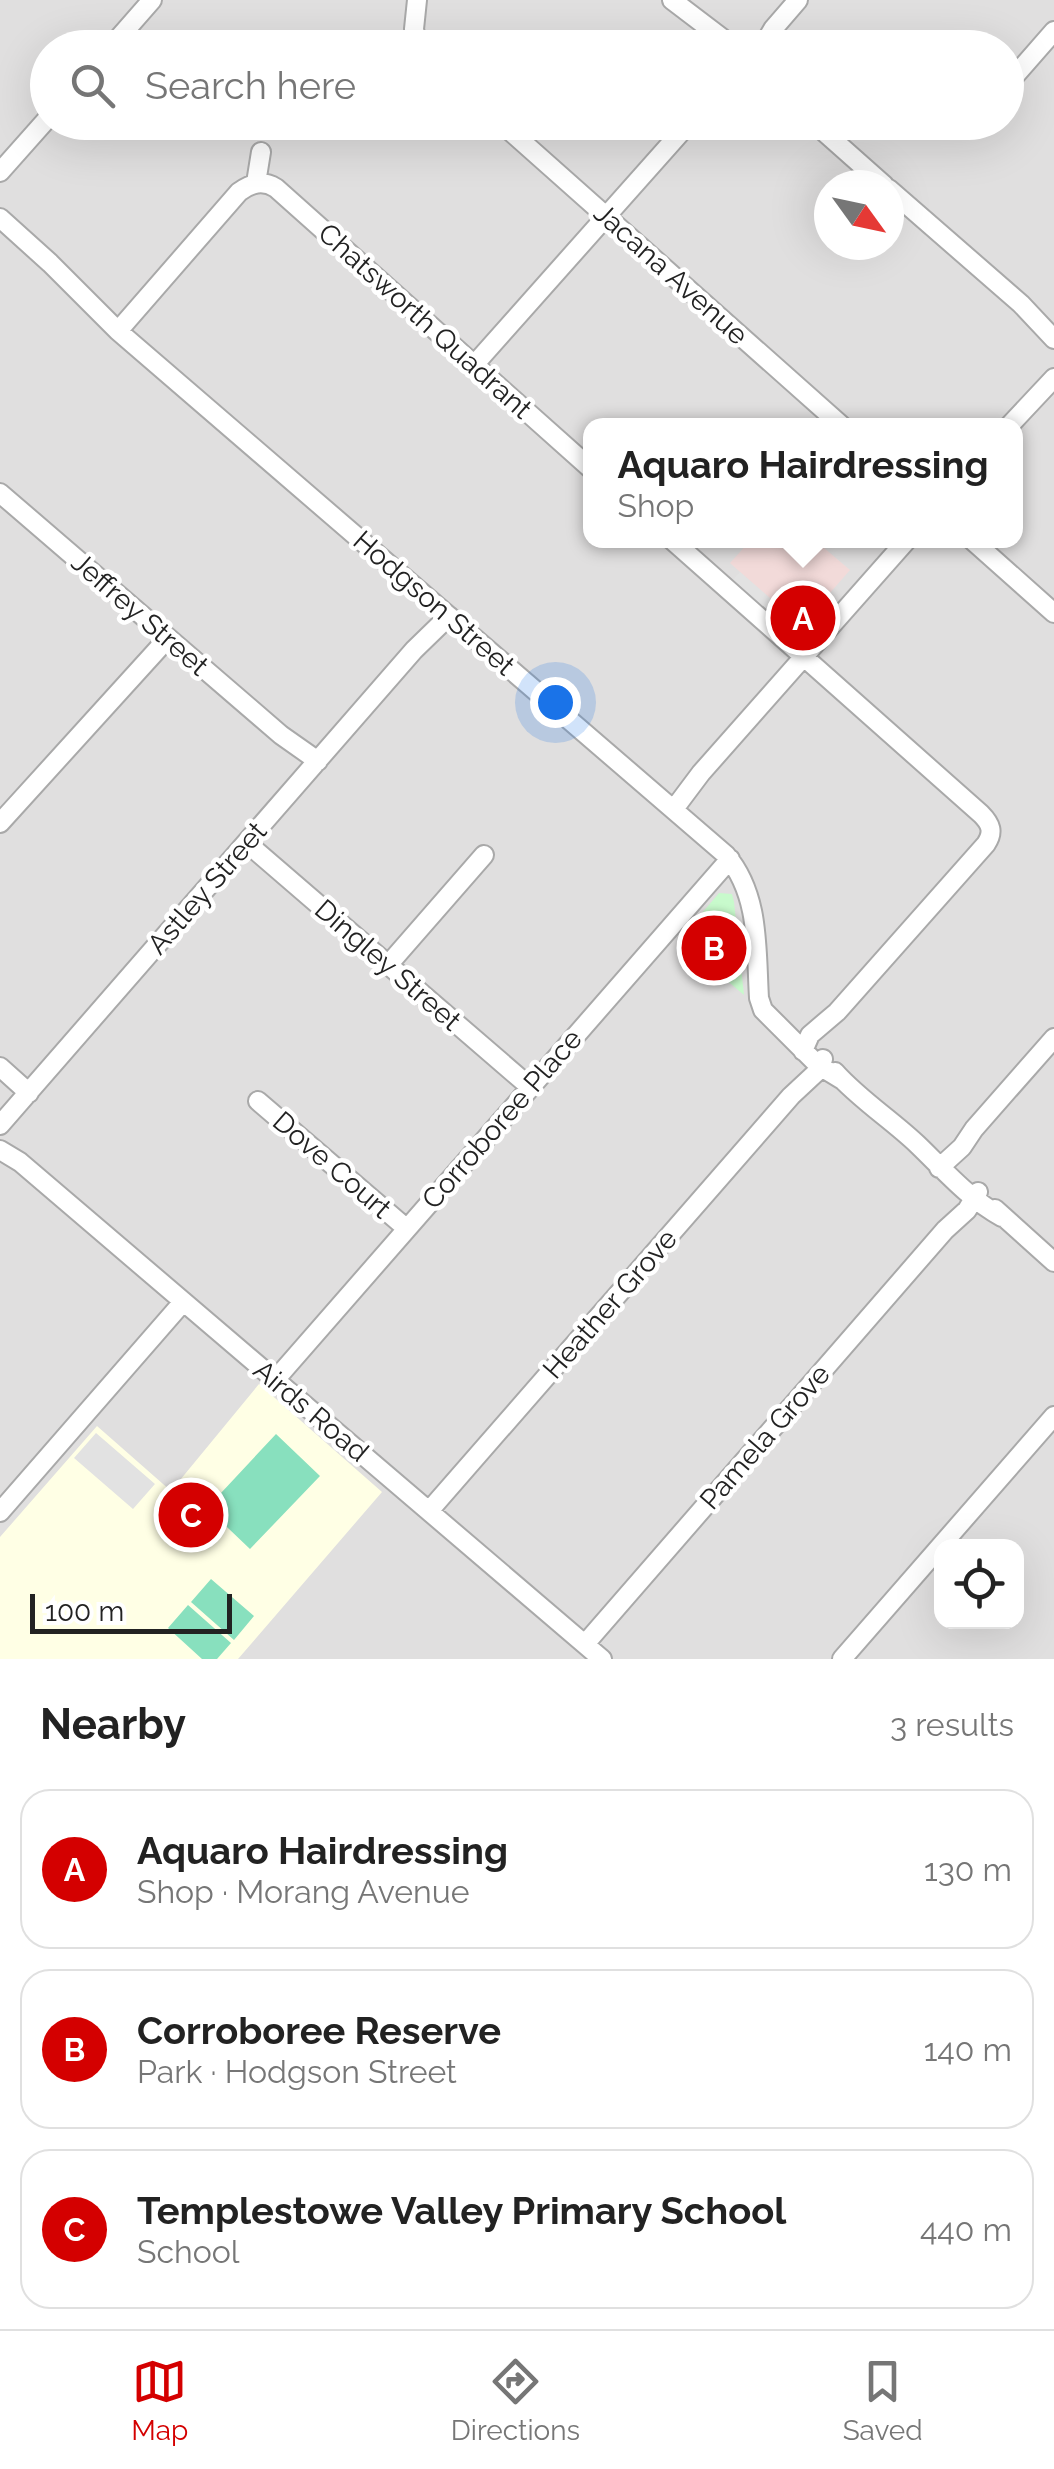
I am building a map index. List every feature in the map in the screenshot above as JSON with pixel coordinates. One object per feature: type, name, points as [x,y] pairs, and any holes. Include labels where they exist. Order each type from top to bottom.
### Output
[{"type":"street","points":[[126,30],[152,0]]},
{"type":"street","points":[[672,0],[710,30]]},
{"type":"street","points":[[770,30],[798,0]]},
{"type":"street","points":[[414,30],[418,4]]},
{"type":"street","points":[[692,17],[704,30]]},
{"type":"street","points":[[1024,65],[1054,31]]},
{"type":"street","points":[[0,172],[30,138]]},
{"type":"street","name":"Jacana Avenue","points":[[520,140],[833,418]]},
{"type":"street","points":[[474,365],[674,140]]},
{"type":"street","points":[[833,140],[868,170]]},
{"type":"street","points":[[118,331],[240,192],[256,183],[261,152]]},
{"type":"street","name":"Chatsworth Quadrant","points":[[256,183],[276,188],[583,462]]},
{"type":"street","points":[[904,202],[1021,304],[1054,339]]},
{"type":"street","name":"Hodgson Street","points":[[0,218],[118,331],[730,859],[751,902],[760,1004],[766,1014],[1054,1262]]},
{"type":"street","points":[[1021,304],[1054,326]]},
{"type":"street","points":[[1037,394],[1054,368]]},
{"type":"street","points":[[1016,418],[1054,378]]},
{"type":"street","name":"Jeffrey Street","points":[[0,493],[315,764]]},
{"type":"street","points":[[681,548],[1000,830],[837,1012],[810,1035],[814,1056]]},
{"type":"street","points":[[670,807],[900,548]]},
{"type":"street","points":[[981,548],[1054,613]]},
{"type":"street","name":"Astley Street","points":[[0,1126],[446,614]]},
{"type":"street","points":[[0,823],[168,638]]},
{"type":"street","name":"Dingley Street","points":[[247,843],[530,1087]]},
{"type":"street","points":[[388,965],[484,854]]},
{"type":"street","name":"Corroboree Place","points":[[275,1380],[730,859]]},
{"type":"street","points":[[943,1164],[1054,1038]]},
{"type":"street","name":"Heather Grove","points":[[429,1512],[791,1096],[814,1056]]},
{"type":"street","points":[[0,1068],[29,1093]]},
{"type":"street","name":"Dove Court","points":[[258,1101],[406,1228]]},
{"type":"street","name":"Airds Road","points":[[0,1139],[20,1162],[602,1659]]},
{"type":"street","name":"Airds Road","points":[[0,1150],[20,1162]]},
{"type":"street","name":"Pamela Grove","points":[[585,1644],[975,1196]]},
{"type":"street","points":[[0,1512],[183,1302]]},
{"type":"street","points":[[842,1659],[1054,1416]]},
{"type":"shaded area","points":[[0,0],[1054,0],[1054,1659],[0,1659]]},
{"type":"shaded area","points":[[744,548],[824,548],[850,570],[801,626],[730,563]]},
{"type":"shaded area","points":[[740,572],[793,618],[784,629],[731,582]]},
{"type":"shaded area","points":[[259,1384],[382,1492],[238,1659],[0,1659],[0,1537],[97,1426],[171,1491]]},
{"type":"shaded area","points":[[96,1433],[155,1484],[133,1509],[74,1458]]},
{"type":"green space","points":[[719,893],[732,894],[734,902],[744,995],[679,940]]},
{"type":"green space","points":[[276,1434],[320,1476],[250,1549],[207,1508]]},
{"type":"green space","points":[[211,1579],[254,1616],[234,1640],[191,1602]]},
{"type":"green space","points":[[188,1605],[231,1643],[217,1659],[202,1659],[168,1628]]},
{"type":"place","name":"Aquaro Hairdressing","points":[[803,618]]},
{"type":"place","name":"Corroboree Reserve","points":[[714,948]]},
{"type":"place","name":"Templestowe Valley Primary School","points":[[191,1515]]}]
